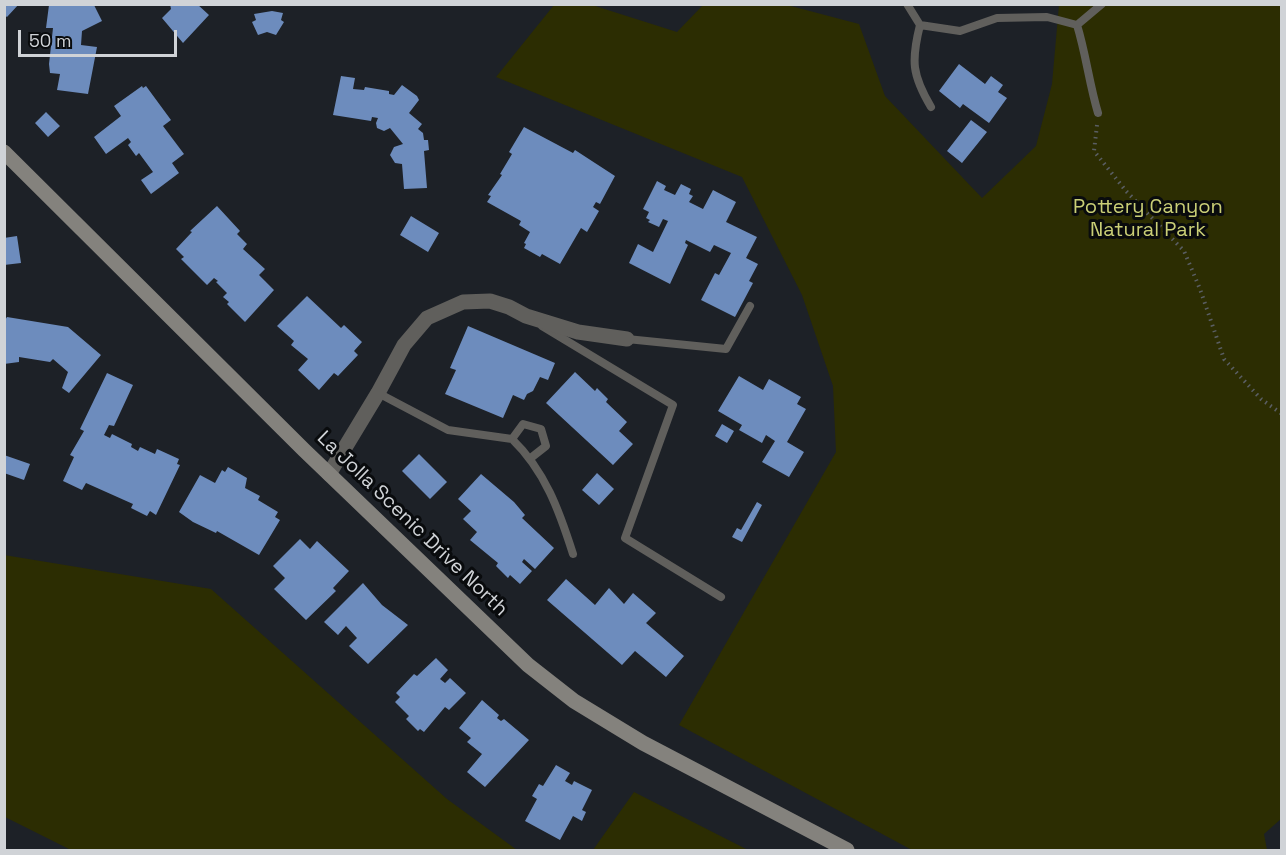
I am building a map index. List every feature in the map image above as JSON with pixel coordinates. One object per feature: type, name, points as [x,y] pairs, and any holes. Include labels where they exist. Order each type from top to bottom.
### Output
[{"type":"main road","name":"La Jolla Scenic Drive North","points":[[4,152],[329,474],[528,665],[574,701],[643,743],[847,850]]},
{"type":"street","points":[[329,474],[404,345],[427,318],[463,303],[490,301],[509,306],[526,316],[578,332],[627,339]]},
{"type":"lane","points":[[907,4],[920,25],[913,53],[920,87],[931,107]]},
{"type":"lane","points":[[1077,25],[1102,4]]},
{"type":"lane","points":[[920,25],[960,31],[997,18],[1047,17],[1077,25]]},
{"type":"lane","points":[[1077,25],[1087,58],[1088,78],[1098,113]]},
{"type":"lane","points":[[627,339],[726,349],[750,306]]},
{"type":"lane","points":[[526,316],[673,405],[625,538],[722,597]]},
{"type":"lane","points":[[378,393],[448,430],[512,439],[532,458],[557,504],[573,554]]},
{"type":"lane","points":[[512,439],[523,424],[542,429],[546,446],[532,458]]},
{"type":"path","points":[[1098,113],[1094,151],[1126,191],[1184,251],[1200,289],[1224,359],[1261,399],[1281,414]]},
{"type":"green space","name":"Pottery Canyon Natural Park","points":[[554,5],[592,5],[677,32],[703,5],[787,5],[859,24],[885,96],[982,198],[1036,146],[1052,84],[1059,5],[1281,5],[1282,818],[1264,834],[1267,850],[912,850],[679,725],[836,452],[833,386],[802,295],[742,177],[496,77]]},
{"type":"green space","points":[[4,555],[211,589],[447,799],[517,850],[71,850],[5,817]]},
{"type":"green space","points":[[634,792],[748,850],[593,850]]},
{"type":"building","points":[[4,4],[19,4],[7,17],[4,15]]},
{"type":"building","points":[[170,4],[197,4],[209,15],[183,43],[162,18],[171,9]]},
{"type":"building","points":[[49,5],[94,5],[102,21],[82,31],[81,45],[97,47],[88,94],[57,90],[60,74],[50,73],[49,64],[53,28],[46,28]]},
{"type":"building","points":[[272,11],[283,13],[281,20],[284,22],[276,35],[267,32],[258,35],[252,22],[256,20],[254,14]]},
{"type":"building","points":[[959,64],[985,84],[991,76],[1003,85],[998,92],[1007,98],[989,123],[963,104],[960,108],[939,91]]},
{"type":"building","points":[[341,76],[355,78],[353,89],[364,90],[365,87],[389,91],[389,94],[394,95],[402,85],[417,96],[419,100],[409,113],[422,124],[418,129],[423,133],[424,140],[428,140],[429,150],[424,151],[427,188],[404,189],[402,164],[395,163],[390,155],[394,147],[403,144],[390,128],[384,131],[377,128],[378,118],[372,117],[371,121],[333,115]]},
{"type":"building","points":[[142,86],[143,88],[146,86],[171,120],[163,126],[184,154],[172,163],[179,173],[151,194],[141,180],[153,172],[139,153],[136,156],[128,145],[131,142],[128,138],[106,154],[94,137],[121,116],[114,106]]},
{"type":"building","points":[[46,112],[60,126],[48,137],[35,123]]},
{"type":"building","points":[[971,120],[987,132],[962,163],[947,151]]},
{"type":"building","points":[[524,127],[573,153],[575,150],[615,176],[600,204],[596,202],[593,207],[599,211],[587,232],[581,228],[560,264],[542,254],[540,257],[524,248],[530,232],[519,225],[521,221],[487,202],[491,196],[488,195],[502,175],[500,174],[512,154],[509,152]]},
{"type":"building","points":[[657,181],[666,186],[664,190],[675,195],[681,184],[691,189],[689,194],[693,196],[689,202],[703,209],[713,190],[736,202],[726,222],[757,237],[746,258],[758,264],[749,281],[753,283],[735,317],[701,300],[715,273],[719,275],[731,253],[714,245],[710,252],[686,240],[685,243],[688,245],[670,284],[629,263],[638,244],[653,252],[668,221],[663,219],[659,227],[648,222],[650,220],[646,218],[649,212],[643,209]]},
{"type":"building","points":[[217,206],[240,231],[237,234],[247,244],[243,249],[265,269],[259,275],[274,290],[245,322],[227,304],[229,302],[223,297],[227,293],[216,282],[218,281],[214,278],[207,285],[181,259],[184,257],[176,249],[192,232],[190,231]]},
{"type":"building","points":[[411,216],[439,233],[428,252],[400,235]]},
{"type":"building","points":[[17,236],[21,263],[4,265],[4,238]]},
{"type":"building","points":[[307,296],[341,328],[344,325],[362,342],[354,351],[358,355],[338,376],[334,373],[319,390],[298,370],[308,359],[291,345],[294,341],[277,326]]},
{"type":"building","points":[[7,317],[68,327],[101,355],[69,393],[62,388],[68,372],[53,359],[50,362],[19,357],[19,362],[4,364],[4,322]]},
{"type":"building","points":[[468,326],[555,363],[548,380],[540,377],[533,391],[527,394],[524,400],[513,395],[503,418],[445,394],[456,370],[450,368]]},
{"type":"building","points":[[575,372],[595,391],[597,388],[608,399],[606,402],[627,422],[619,431],[633,444],[613,465],[546,403]]},
{"type":"building","points":[[107,373],[133,385],[114,426],[109,425],[104,435],[110,438],[112,434],[132,444],[131,447],[138,451],[140,447],[155,454],[157,449],[179,459],[177,464],[180,465],[156,515],[150,511],[147,516],[131,508],[133,504],[86,483],[82,490],[63,481],[74,457],[70,455],[84,431],[80,429]]},
{"type":"building","points":[[739,376],[763,390],[769,379],[801,397],[797,404],[806,409],[787,442],[804,452],[789,477],[762,462],[775,441],[766,435],[762,443],[739,430],[742,425],[718,411]]},
{"type":"building","points":[[722,424],[734,431],[727,443],[715,436]]},
{"type":"building","points":[[419,454],[447,482],[430,499],[402,471]]},
{"type":"building","points":[[4,455],[30,464],[24,480],[4,473]]},
{"type":"building","points":[[228,467],[247,478],[245,488],[260,496],[258,500],[278,512],[275,517],[280,520],[259,555],[217,531],[216,533],[193,522],[179,512],[200,475],[215,483],[222,470],[225,472]]},
{"type":"building","points":[[597,473],[614,489],[599,505],[582,490]]},
{"type":"building","points":[[481,474],[514,502],[525,515],[522,518],[554,548],[535,569],[524,559],[522,562],[532,571],[520,584],[510,575],[508,578],[496,566],[498,563],[470,540],[477,532],[463,519],[471,511],[458,499]]},
{"type":"building","points":[[757,502],[762,505],[742,542],[732,537],[737,528],[741,530]]},
{"type":"building","points":[[300,539],[310,549],[317,541],[349,571],[333,588],[336,591],[306,620],[274,589],[285,578],[273,566]]},
{"type":"building","points":[[566,579],[595,605],[609,588],[624,604],[633,593],[656,613],[646,623],[684,656],[666,677],[635,651],[622,665],[547,600]]},
{"type":"building","points":[[363,583],[382,605],[408,625],[368,664],[349,646],[357,638],[346,626],[338,635],[324,622]]},
{"type":"building","points":[[436,658],[448,670],[440,679],[445,683],[450,678],[466,693],[449,710],[445,707],[424,732],[420,729],[418,731],[406,719],[409,716],[395,702],[400,697],[396,693],[414,674],[417,676]]},
{"type":"building","points":[[482,700],[499,715],[497,718],[501,721],[504,719],[529,740],[485,787],[467,772],[482,754],[467,742],[471,738],[459,728]]},
{"type":"building","points":[[556,765],[570,773],[565,781],[572,785],[574,781],[592,790],[582,810],[586,812],[582,821],[573,816],[560,840],[525,821],[537,799],[532,796],[539,784],[543,786]]}]
